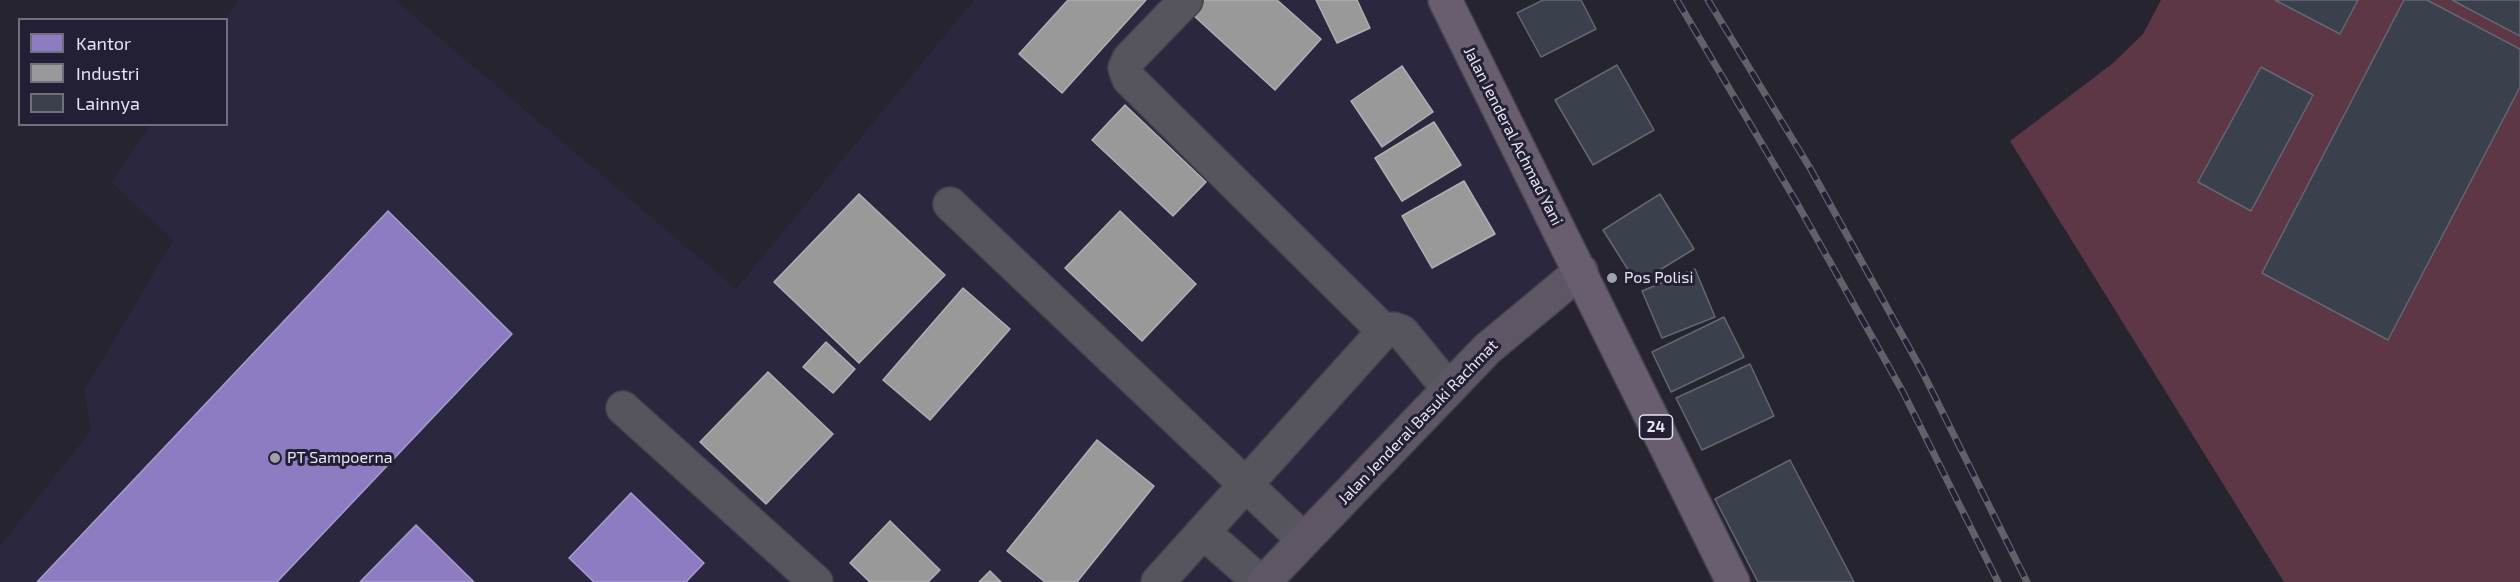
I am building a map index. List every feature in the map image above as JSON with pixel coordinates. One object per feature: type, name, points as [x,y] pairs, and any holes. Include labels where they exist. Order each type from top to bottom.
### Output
[{"type":"highway","name":"Jalan Jenderal Achmad Yani","points":[[1445,0],[1581,271]]},
{"type":"highway","name":"24","points":[[1581,271],[1733,582]]},
{"type":"main road","name":"Jalan Jenderal Basuki Rachmat","points":[[1262,582],[1487,350],[1581,271]]},
{"type":"lane","points":[[1186,0],[1130,59],[1125,68],[1129,79],[1384,331]]},
{"type":"lane","points":[[950,204],[1304,540]]},
{"type":"lane","points":[[1158,582],[1384,331],[1394,329],[1402,332],[1449,389]]},
{"type":"lane","points":[[623,408],[816,582]]},
{"type":"lane","points":[[1203,532],[1262,582]]},
{"type":"shaded area","points":[[239,0],[395,0],[736,289],[974,0],[1445,0],[1581,271],[1282,582],[0,582],[0,546],[91,430],[84,391],[173,240],[111,182],[150,126],[228,126],[228,18],[226,18]]},
{"type":"shaded area","points":[[2161,0],[2520,0],[2520,582],[2284,582],[2010,141],[2112,64],[2143,34]]},
{"type":"building: Kantor","name":"PT Sampoerna","points":[[388,211],[512,334],[277,582],[37,582]]},
{"type":"building: Kantor","points":[[631,493],[704,563],[686,582],[594,582],[569,558]]},
{"type":"building: Kantor","points":[[416,525],[474,582],[360,582]]},
{"type":"building: Industri","points":[[1068,0],[1146,0],[1062,93],[1019,54]]},
{"type":"building: Industri","points":[[1205,0],[1277,0],[1321,39],[1275,90],[1192,14]]},
{"type":"building: Industri","points":[[1316,0],[1357,0],[1370,28],[1337,43]]},
{"type":"building: Industri","points":[[1402,66],[1433,112],[1382,147],[1351,101]]},
{"type":"building: Industri","points":[[1125,105],[1206,182],[1173,216],[1092,140]]},
{"type":"building: Industri","points":[[1434,122],[1461,165],[1402,201],[1375,158]]},
{"type":"building: Industri","points":[[1464,181],[1495,234],[1432,268],[1402,216]]},
{"type":"building: Industri","points":[[859,194],[945,275],[859,363],[774,282]]},
{"type":"building: Industri","points":[[1120,211],[1196,284],[1142,341],[1065,268]]},
{"type":"building: Industri","points":[[963,288],[1010,329],[930,420],[883,380]]},
{"type":"building: Industri","points":[[826,342],[855,369],[833,393],[803,367]]},
{"type":"building: Industri","points":[[768,372],[833,434],[766,504],[700,442]]},
{"type":"building: Industri","points":[[1097,440],[1154,486],[1077,582],[1045,582],[1007,551]]},
{"type":"building: Industri","points":[[890,521],[940,570],[928,582],[870,582],[850,563]]},
{"type":"building: Industri","points":[[990,571],[1001,582],[979,582]]},
{"type":"building: Lainnya","points":[[1543,0],[1581,0],[1596,29],[1541,57],[1517,13]]},
{"type":"building: Lainnya","points":[[2275,0],[2358,0],[2340,34]]},
{"type":"building: Lainnya","points":[[2404,0],[2427,0],[2520,49],[2520,87],[2388,340],[2262,273]]},
{"type":"building: Lainnya","points":[[2452,0],[2520,0],[2520,36]]},
{"type":"building: Lainnya","points":[[1617,65],[1654,130],[1593,165],[1555,100]]},
{"type":"building: Lainnya","points":[[2261,67],[2313,95],[2251,211],[2198,182]]},
{"type":"building: Lainnya","points":[[1660,194],[1694,249],[1637,284],[1603,230]]},
{"type":"building: Lainnya","points":[[1695,269],[1715,317],[1662,338],[1642,291]]},
{"type":"building: Lainnya","points":[[1724,317],[1744,357],[1671,392],[1652,352]]},
{"type":"building: Lainnya","points":[[1750,364],[1774,416],[1702,450],[1676,398]]},
{"type":"building: Lainnya","points":[[1790,460],[1854,582],[1758,582],[1715,499]]},
{"type":"railway","points":[[1677,0],[1798,205],[1903,392],[1998,582]]},
{"type":"railway","points":[[1708,0],[1810,168],[1922,371],[2027,582]]},
{"type":"place","name":"Pos Polisi","points":[[1612,278]]},
{"type":"place","name":"PT Sampoerna","points":[[275,458]]}]
